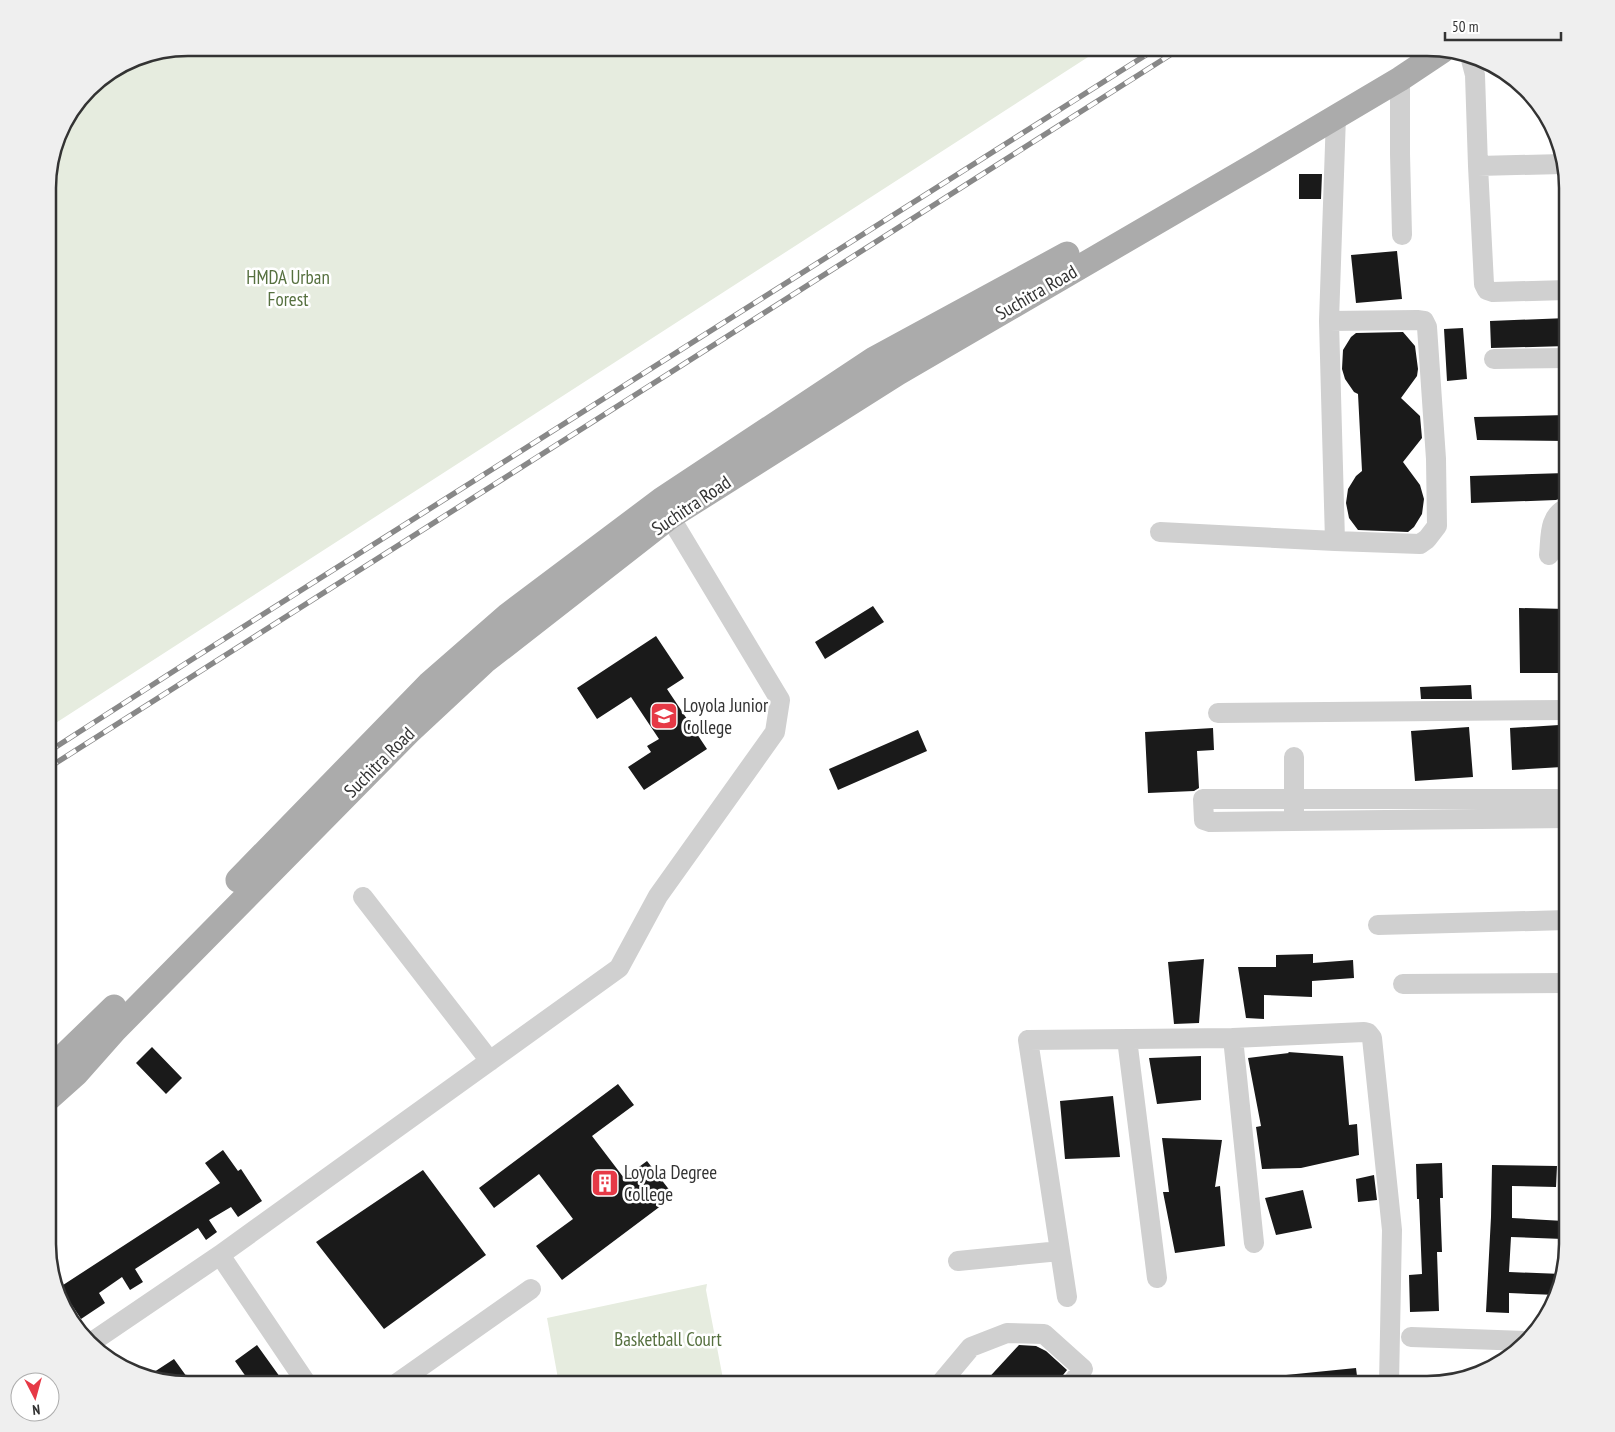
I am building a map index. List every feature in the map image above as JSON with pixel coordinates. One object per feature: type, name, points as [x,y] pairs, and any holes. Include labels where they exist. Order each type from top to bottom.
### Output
[{"type":"main road","name":"Suchitra Road","points":[[57,1064],[109,1024],[411,730],[484,662],[670,517],[898,373],[983,312],[1251,153],[1408,56]]},
{"type":"main road","name":"Suchitra Road","points":[[57,1092],[76,1074],[109,1024],[429,684],[508,615],[661,500],[874,359],[983,312],[1336,116],[1400,79],[1432,57]]},
{"type":"street","points":[[1472,65],[1475,75],[1484,284],[1487,290],[1493,292],[1558,290]]},
{"type":"street","points":[[1400,79],[1402,235]]},
{"type":"street","points":[[1335,540],[1329,321],[1336,116]]},
{"type":"street","points":[[1478,166],[1556,164]]},
{"type":"street","points":[[1160,532],[1420,544],[1427,539],[1437,526],[1436,458],[1427,327],[1424,321],[1417,320],[1329,321]]},
{"type":"street","points":[[1494,359],[1558,358]]},
{"type":"street","points":[[1549,555],[1553,520],[1558,513]]},
{"type":"street","points":[[97,1339],[220,1255],[619,968],[658,896],[775,732],[780,700],[670,517]]},
{"type":"street","points":[[1218,713],[1558,710]]},
{"type":"street","points":[[1294,757],[1294,822]]},
{"type":"street","points":[[1388,798],[1388,820]]},
{"type":"street","points":[[1559,799],[1203,799],[1204,820],[1206,822],[1559,818]]},
{"type":"street","points":[[363,898],[490,1060]]},
{"type":"street","points":[[1378,925],[1559,920]]},
{"type":"street","points":[[1403,984],[1559,983]]},
{"type":"street","points":[[1067,1297],[1028,1040],[1232,1038],[1364,1032],[1372,1038],[1392,1230],[1389,1376]]},
{"type":"street","points":[[1232,1038],[1254,1243]]},
{"type":"street","points":[[1127,1039],[1157,1278]]},
{"type":"street","points":[[958,1261],[1060,1251]]},
{"type":"street","points":[[220,1255],[301,1376]]},
{"type":"street","points":[[407,1376],[530,1289]]},
{"type":"street","points":[[947,1376],[971,1347],[1006,1333],[1044,1334],[1083,1369],[1077,1376]]},
{"type":"street","points":[[1411,1337],[1516,1341]]},
{"type":"green space","name":"HMDA Urban Forest","points":[[188,56],[1090,56],[57,722],[57,171],[66,138],[74,122],[95,95],[115,78],[146,63],[171,57]]},
{"type":"green space","name":"Basketball Court","points":[[707,1284],[706,1290],[722,1376],[558,1376],[547,1318]]},
{"type":"building","points":[[1299,174],[1322,174],[1321,199],[1299,199]]},
{"type":"building","points":[[1397,251],[1402,299],[1356,303],[1351,255]]},
{"type":"building","points":[[1558,318],[1558,346],[1491,348],[1490,321]]},
{"type":"building","points":[[1463,328],[1467,379],[1447,381],[1444,329]]},
{"type":"building","points":[[1403,332],[1415,346],[1418,369],[1417,376],[1401,398],[1420,416],[1422,438],[1403,462],[1420,485],[1424,499],[1422,514],[1414,527],[1408,532],[1358,530],[1349,518],[1346,503],[1348,489],[1356,476],[1362,471],[1358,394],[1354,392],[1345,379],[1342,369],[1343,350],[1351,337],[1356,333]]},
{"type":"building","points":[[1558,415],[1558,441],[1477,440],[1474,417]]},
{"type":"building","points":[[1558,473],[1558,499],[1471,503],[1470,476]]},
{"type":"building","points":[[873,606],[884,622],[825,659],[815,642]]},
{"type":"building","points":[[1519,608],[1558,609],[1558,673],[1520,673]]},
{"type":"building","points":[[656,636],[684,678],[667,689],[707,749],[644,790],[628,767],[651,752],[647,746],[659,739],[631,697],[597,719],[577,688]]},
{"type":"building","points":[[1471,685],[1472,699],[1421,699],[1420,687]]},
{"type":"building","points":[[1559,725],[1559,767],[1512,770],[1510,728]]},
{"type":"building","points":[[1469,727],[1473,777],[1415,781],[1411,731]]},
{"type":"building","points":[[1213,728],[1214,750],[1197,751],[1199,788],[1194,791],[1148,793],[1145,732]]},
{"type":"building","points":[[918,730],[927,751],[838,790],[829,769]]},
{"type":"building","points":[[1313,954],[1313,963],[1353,960],[1354,978],[1312,981],[1312,997],[1264,995],[1264,1019],[1246,1018],[1238,967],[1276,967],[1276,955]]},
{"type":"building","points":[[1204,959],[1199,1023],[1174,1024],[1168,962]]},
{"type":"building","points":[[152,1047],[182,1078],[166,1094],[136,1063]]},
{"type":"building","points":[[1288,1052],[1343,1056],[1349,1125],[1357,1124],[1359,1155],[1301,1168],[1262,1169],[1256,1127],[1261,1126],[1248,1058]]},
{"type":"building","points":[[1201,1056],[1201,1100],[1157,1104],[1149,1058]]},
{"type":"building","name":"Loyola Degree College","points":[[618,1084],[634,1105],[592,1136],[624,1178],[647,1161],[674,1196],[562,1280],[536,1246],[573,1219],[539,1174],[494,1208],[479,1188]]},
{"type":"building","points":[[1113,1096],[1120,1157],[1065,1159],[1060,1101]]},
{"type":"building","points":[[1162,1138],[1222,1140],[1215,1187],[1220,1186],[1225,1246],[1175,1253],[1163,1192],[1169,1192]]},
{"type":"building","points":[[223,1150],[238,1171],[241,1169],[262,1201],[238,1217],[231,1207],[209,1220],[217,1232],[206,1240],[198,1228],[135,1269],[143,1282],[130,1290],[122,1277],[99,1293],[105,1303],[81,1319],[70,1303],[63,1285],[220,1183],[205,1163]]},
{"type":"building","points":[[1442,1163],[1443,1198],[1440,1198],[1442,1252],[1437,1252],[1439,1311],[1410,1312],[1409,1275],[1422,1274],[1416,1164]]},
{"type":"building","points":[[1492,1165],[1557,1166],[1556,1187],[1512,1186],[1512,1218],[1559,1221],[1559,1239],[1511,1237],[1509,1272],[1555,1274],[1549,1295],[1509,1293],[1509,1313],[1486,1312]]},
{"type":"building","points":[[423,1170],[486,1255],[384,1329],[316,1242]]},
{"type":"building","points":[[1374,1175],[1377,1200],[1358,1202],[1356,1179]]},
{"type":"building","points":[[1303,1190],[1312,1228],[1276,1235],[1265,1198]]},
{"type":"building","points":[[257,1345],[279,1376],[245,1376],[235,1361]]},
{"type":"building","points":[[1019,1345],[1036,1346],[1046,1351],[1067,1370],[1062,1376],[990,1376]]},
{"type":"building","points":[[174,1359],[186,1376],[162,1373],[155,1371]]},
{"type":"building","points":[[1356,1368],[1357,1376],[1276,1376]]},
{"type":"railway","points":[[57,746],[1144,56]]},
{"type":"railway","points":[[57,762],[1168,56]]},
{"type":"place","name":"Loyola Junior College","points":[[664,716]]},
{"type":"place","name":"Loyola Degree College","points":[[605,1183]]}]
